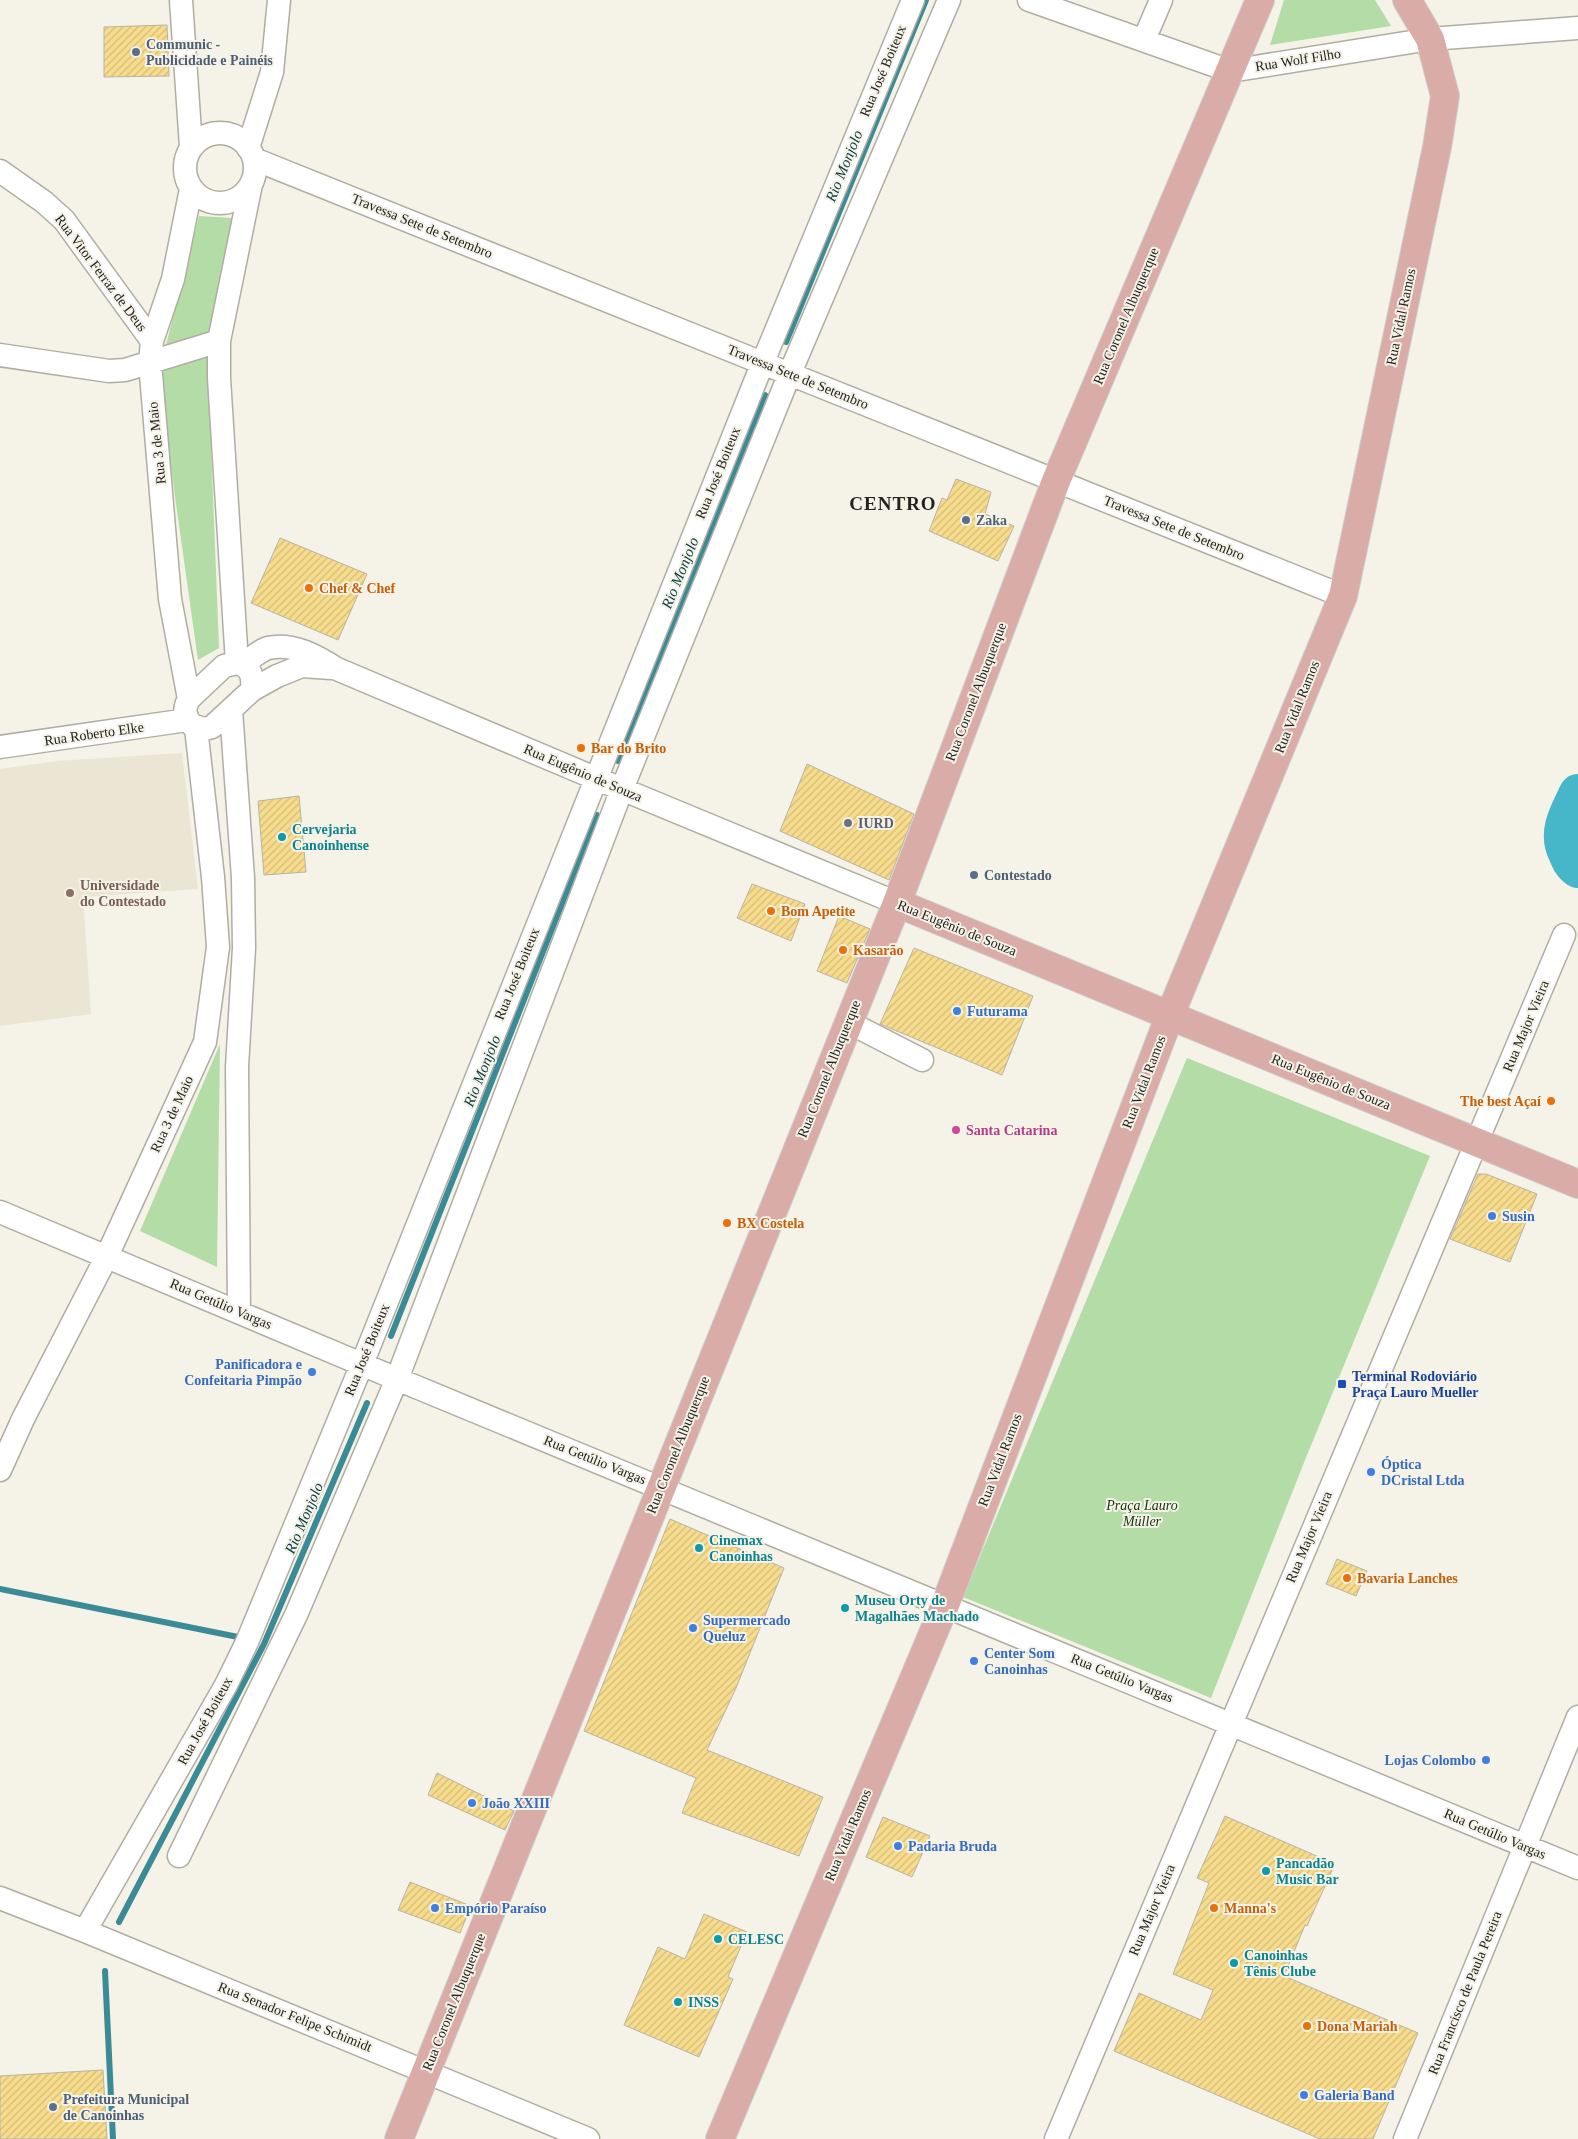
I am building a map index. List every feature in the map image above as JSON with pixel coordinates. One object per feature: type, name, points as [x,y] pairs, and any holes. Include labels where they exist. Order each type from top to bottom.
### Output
[{"type":"main road","name":"Rua Coronel Albuquerque","points":[[399,2139],[897,903],[1056,481],[1260,0]]},
{"type":"main road","name":"Rua Vidal Ramos","points":[[720,2139],[945,1605],[1170,1016],[1343,596],[1438,138],[1445,96],[1430,39],[1407,0]]},
{"type":"main road","name":"Rua Eugênio de Souza","points":[[897,903],[1578,1184]]},
{"type":"street","points":[[181,0],[191,147]]},
{"type":"street","points":[[252,690],[253,677],[248,668],[240,664],[219,378],[219,341],[255,172],[251,153],[272,72],[278,0]]},
{"type":"street","name":"Rua José Boiteux","points":[[85,1931],[226,1685],[243,1651],[362,1364],[762,362],[913,0]]},
{"type":"street","points":[[179,1856],[296,1615],[397,1379],[622,789],[790,373],[949,0]]},
{"type":"street","name":"Rua Wolf Filho","points":[[1029,0],[1230,71],[1430,39],[1578,28]]},
{"type":"street","points":[[1144,40],[1161,0]]},
{"type":"street","points":[[251,153],[239,139],[226,134],[213,134],[201,138],[191,147],[185,161],[185,175],[190,189],[201,199],[215,204],[230,202],[242,196],[251,184]]},
{"type":"street","name":"Travessa Sete de Setembro","points":[[251,153],[762,362],[1343,596]]},
{"type":"street","name":"Rua Vitor Ferraz de Deus","points":[[0,171],[44,202],[64,220],[151,352]]},
{"type":"street","name":"Rua 3 de Maio","points":[[0,1470],[23,1419],[107,1256],[207,1038],[218,947],[213,877],[191,716],[170,599],[151,352],[173,279],[190,189]]},
{"type":"street","points":[[0,355],[109,371],[126,370],[151,352],[219,341]]},
{"type":"street","name":"Rua Eugênio de Souza","points":[[191,716],[224,666],[240,664],[268,648],[293,648],[313,654],[337,668],[595,778],[897,903]]},
{"type":"street","name":"Rua Eugênio de Souza","points":[[231,710],[252,690],[277,676],[302,666],[337,668]]},
{"type":"street","points":[[231,710],[243,878],[244,948],[238,1046],[239,1312]]},
{"type":"street","name":"Rua Roberto Elke","points":[[0,747],[191,716],[204,729],[212,727],[231,710]]},
{"type":"street","points":[[206,816],[238,812]]},
{"type":"street","name":"Rua Major Vieira","points":[[1056,2139],[1564,935]]},
{"type":"street","points":[[848,1022],[922,1060]]},
{"type":"street","points":[[207,1038],[238,1046]]},
{"type":"street","name":"Rua Getúlio Vargas","points":[[0,1212],[397,1379],[1578,1868]]},
{"type":"street","name":"Rua Francisco de Paula Pereira","points":[[1405,2139],[1578,1717]]},
{"type":"street","name":"Rua Senador Felipe Schimidt","points":[[0,1898],[85,1931],[588,2139]]},
{"type":"shaded area","name":"Universidade do Contestado","points":[[182,753],[198,889],[83,897],[91,1014],[0,1026],[0,769],[57,761]]},
{"type":"green space","points":[[1284,0],[1375,0],[1391,26],[1270,45]]},
{"type":"green space","points":[[199,216],[232,218],[209,394],[219,648],[198,660],[158,376]]},
{"type":"green space","points":[[220,1044],[217,1267],[140,1231]]},
{"type":"green space","name":"Praça Lauro Müller","points":[[1187,1058],[1430,1156],[1305,1460],[1211,1698],[963,1597]]},
{"type":"building","name":"Communic - Publicidade e Painéis","points":[[167,25],[169,76],[104,77],[104,27]]},
{"type":"building","name":"Zaka","points":[[956,479],[991,492],[985,514],[1014,526],[998,561],[929,531],[942,498],[947,500]]},
{"type":"building","name":"Chef & Chef","points":[[280,538],[367,574],[338,640],[251,603]]},
{"type":"building","name":"IURD","points":[[807,764],[914,814],[889,880],[780,831]]},
{"type":"building","name":"Cervejaria Canoinhense","points":[[299,796],[306,872],[264,875],[258,801]]},
{"type":"building","name":"Bom Apetite","points":[[752,884],[805,904],[791,941],[737,918]]},
{"type":"building","name":"Kasarão","points":[[839,916],[870,929],[847,983],[817,971]]},
{"type":"building","name":"Futurama","points":[[914,948],[1033,996],[1002,1075],[880,1024]]},
{"type":"building","name":"Susin","points":[[1478,1174],[1486,1174],[1537,1194],[1510,1262],[1450,1239]]},
{"type":"building","name":"Supermercado Queluz","points":[[670,1519],[784,1568],[736,1688],[707,1750],[823,1797],[799,1856],[682,1813],[696,1778],[584,1731]]},
{"type":"building","name":"Bavaria Lanches","points":[[1337,1559],[1367,1571],[1356,1596],[1326,1584]]},
{"type":"building","name":"João XXIII","points":[[437,1773],[514,1811],[505,1830],[428,1795]]},
{"type":"building","points":[[1225,1816],[1335,1864],[1307,1926],[1305,1925],[1284,1976],[1418,2033],[1373,2139],[1320,2139],[1114,2051],[1139,1993],[1201,2020],[1213,1990],[1173,1974],[1209,1883],[1197,1878]]},
{"type":"building","name":"Padaria Bruda","points":[[883,1817],[930,1836],[912,1877],[866,1857]]},
{"type":"building","name":"Empório Paraíso","points":[[410,1882],[471,1906],[460,1933],[398,1910]]},
{"type":"building","name":"INSS","points":[[704,1914],[747,1932],[728,1977],[733,1979],[699,2057],[624,2025],[658,1947],[685,1959]]},
{"type":"building","name":"Prefeitura Municipal de Canoinhas","points":[[103,2070],[107,2139],[0,2139],[0,2076]]},
{"type":"waterway","name":"Rio Monjolo","points":[[786,342],[926,0]]},
{"type":"waterway","name":"Rio Monjolo","points":[[618,761],[765,395]]},
{"type":"waterway","points":[[1578,793],[1563,830],[1564,845],[1569,858],[1578,869]]},
{"type":"waterway","name":"Rio Monjolo","points":[[391,1336],[597,815]]},
{"type":"waterway","points":[[119,1922],[264,1644],[367,1403]]},
{"type":"waterway","points":[[0,1589],[238,1637]]},
{"type":"waterway","points":[[105,1971],[113,2139]]},
{"type":"place","name":"Communic - Publicidade e Painéis","points":[[136,52]]},
{"type":"place","name":"Zaka","points":[[966,520]]},
{"type":"place","name":"Chef & Chef","points":[[309,588]]},
{"type":"place","name":"Bar do Brito","points":[[581,748]]},
{"type":"place","name":"IURD","points":[[848,823]]},
{"type":"place","name":"Cervejaria Canoinhense","points":[[282,837]]},
{"type":"place","name":"Contestado","points":[[974,875]]},
{"type":"place","name":"Universidade do Contestado","points":[[70,893]]},
{"type":"place","name":"Bom Apetite","points":[[771,911]]},
{"type":"place","name":"Kasarão","points":[[843,950]]},
{"type":"place","name":"Futurama","points":[[957,1011]]},
{"type":"place","name":"The best Açaí","points":[[1551,1101]]},
{"type":"place","name":"Santa Catarina","points":[[956,1130]]},
{"type":"place","name":"Susin","points":[[1492,1216]]},
{"type":"place","name":"BX Costela","points":[[727,1223]]},
{"type":"place","name":"Panificadora e Confeitaria Pimpão","points":[[312,1372]]},
{"type":"place","name":"Terminal Rodoviário Praça Lauro Mueller","points":[[1342,1384]]},
{"type":"place","name":"Óptica DCristal Ltda","points":[[1371,1472]]},
{"type":"place","name":"Cinemax Canoinhas","points":[[699,1548]]},
{"type":"place","name":"Bavaria Lanches","points":[[1347,1578]]},
{"type":"place","name":"Museu Orty de Magalhães Machado","points":[[845,1608]]},
{"type":"place","name":"Supermercado Queluz","points":[[693,1628]]},
{"type":"place","name":"Center Som Canoinhas","points":[[974,1661]]},
{"type":"place","name":"Lojas Colombo","points":[[1486,1760]]},
{"type":"place","name":"João XXIII","points":[[472,1803]]},
{"type":"place","name":"Padaria Bruda","points":[[898,1846]]},
{"type":"place","name":"Pancadão Music Bar","points":[[1266,1871]]},
{"type":"place","name":"Empório Paraíso","points":[[435,1908]]},
{"type":"place","name":"Manna's","points":[[1214,1908]]},
{"type":"place","name":"CELESC","points":[[718,1939]]},
{"type":"place","name":"Canoinhas Tênis Clube","points":[[1234,1963]]},
{"type":"place","name":"INSS","points":[[678,2002]]},
{"type":"place","name":"Dona Mariah","points":[[1307,2026]]},
{"type":"place","name":"Galeria Band","points":[[1304,2095]]},
{"type":"place","name":"Prefeitura Municipal de Canoinhas","points":[[53,2107]]},
{"type":"district","name":"CENTRO","points":[[893,503]]}]
